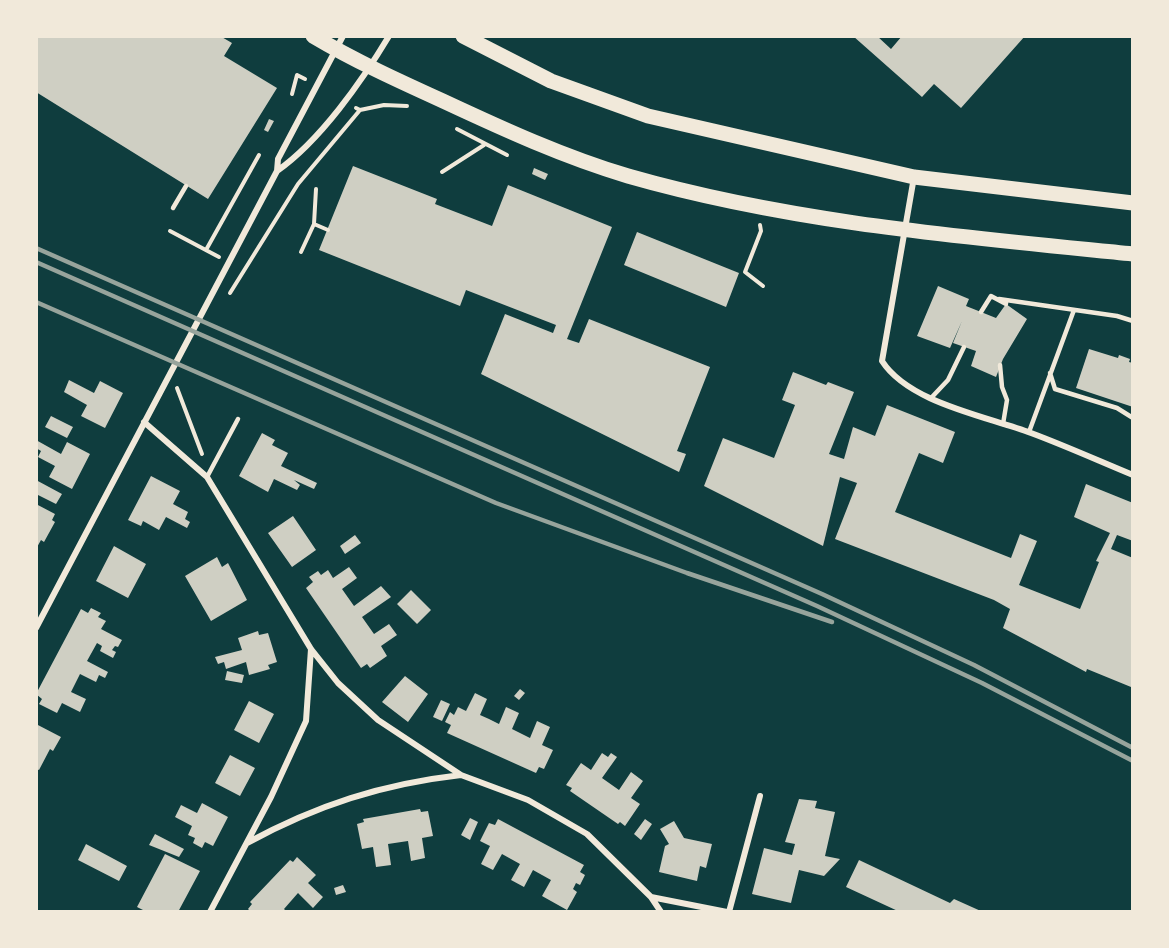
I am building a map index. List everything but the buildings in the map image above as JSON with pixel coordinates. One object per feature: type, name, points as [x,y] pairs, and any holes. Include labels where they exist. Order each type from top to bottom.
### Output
[{"type":"main road","points":[[314,36],[339,43],[370,68],[506,130],[627,176],[758,206],[903,231],[1133,254]]},
{"type":"main road","points":[[463,36],[551,81],[648,116],[914,177],[1133,203]]},
{"type":"street","points":[[36,628],[170,370],[278,171],[299,156],[370,68],[389,36]]},
{"type":"street","points":[[278,171],[278,159],[339,43]]},
{"type":"street","points":[[914,177],[882,361],[891,376],[910,389],[1003,425],[1029,432],[1133,475]]},
{"type":"street","points":[[144,422],[207,477],[311,649],[338,683],[378,720],[462,775],[528,800],[587,834],[651,897],[661,912]]},
{"type":"street","points":[[210,912],[247,843],[306,721],[311,649]]},
{"type":"street","points":[[247,843],[295,817],[354,795],[417,780],[462,775]]},
{"type":"street","points":[[651,897],[728,912],[760,796]]},
{"type":"lane","points":[[173,208],[186,186]]},
{"type":"lane","points":[[981,312],[991,296],[1133,321]]},
{"type":"lane","points":[[999,299],[1006,304]]},
{"type":"lane","points":[[1029,432],[1074,310]]},
{"type":"lane","points":[[932,397],[948,380],[964,347]]},
{"type":"lane","points":[[1000,365],[1002,387],[1007,400],[1003,425]]},
{"type":"lane","points":[[1050,373],[1055,389],[1118,408],[1133,418]]},
{"type":"lane","points":[[207,477],[238,419]]},
{"type":"path","points":[[292,94],[297,75],[317,86]]},
{"type":"path","points":[[343,101],[360,110]]},
{"type":"path","points":[[225,302],[298,184],[360,110],[384,105],[404,105],[412,108]]},
{"type":"path","points":[[455,128],[483,145],[507,155]]},
{"type":"path","points":[[442,172],[506,130]]},
{"type":"path","points":[[206,250],[259,155]]},
{"type":"path","points":[[301,252],[314,224],[316,189]]},
{"type":"path","points":[[758,206],[761,231],[745,272],[763,286]]},
{"type":"path","points":[[314,224],[328,230]]},
{"type":"path","points":[[170,231],[228,261]]},
{"type":"path","points":[[170,370],[199,442],[207,477]]},
{"type":"railway","points":[[36,248],[822,594],[974,665],[1133,748]]},
{"type":"railway","points":[[36,262],[817,606],[982,683],[1133,761]]},
{"type":"railway","points":[[36,302],[496,503],[687,573],[832,622]]}]
